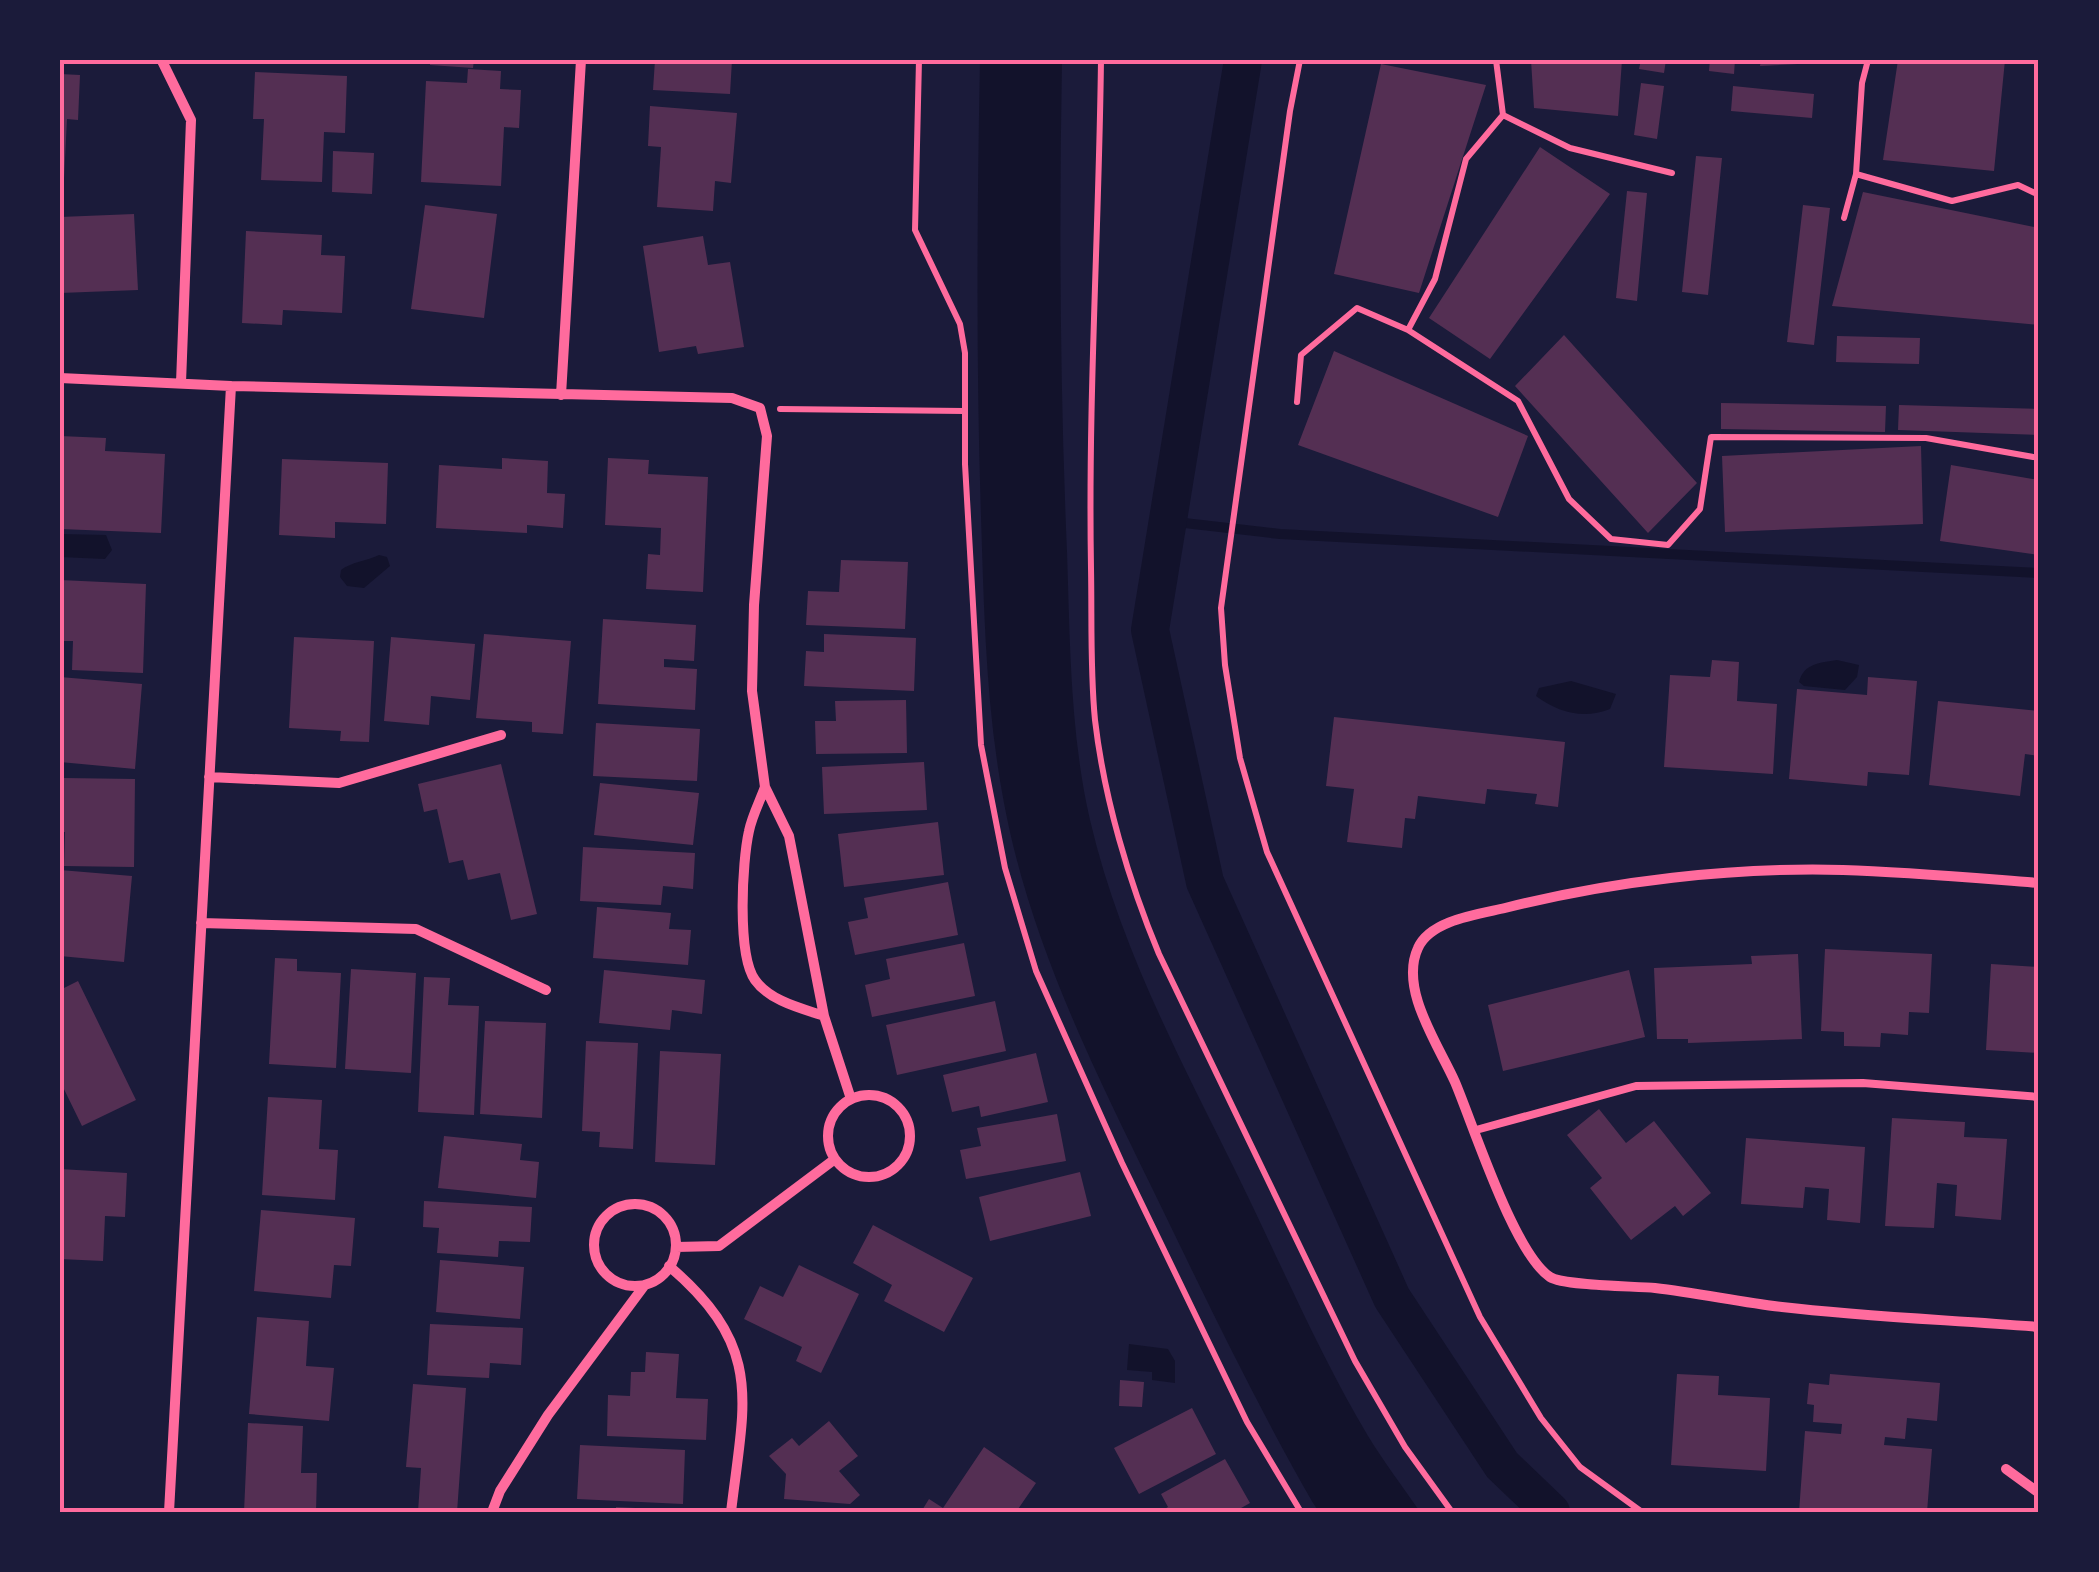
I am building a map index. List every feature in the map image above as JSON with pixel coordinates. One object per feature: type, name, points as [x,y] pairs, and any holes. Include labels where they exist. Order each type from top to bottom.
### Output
[{"type":"street","points":[[162,60],[191,120],[181,383]]},
{"type":"street","points":[[561,395],[581,60]]},
{"type":"street","points":[[60,378],[732,398],[760,408],[767,436],[754,605],[752,691],[765,787],[788,836],[824,1016],[851,1099]]},
{"type":"street","points":[[169,1512],[231,386]]},
{"type":"street","points":[[209,777],[339,783],[500,735]]},
{"type":"street","points":[[765,787],[748,831],[744,953],[754,978],[770,994],[824,1016]]},
{"type":"street","points":[[2039,883],[1840,870],[1720,874],[1540,899],[1461,919],[1420,942],[1412,965],[1416,994],[1519,1240],[1553,1280],[1653,1288],[1783,1307],[2039,1327]]},
{"type":"street","points":[[202,923],[416,929],[546,990]]},
{"type":"street","points":[[875,1095],[898,1106],[909,1127],[907,1152],[891,1171],[867,1177],[844,1168],[835,1159],[830,1149],[829,1126],[841,1106],[851,1099],[875,1095]]},
{"type":"street","points":[[676,1247],[718,1246],[835,1159]]},
{"type":"street","points":[[492,1512],[500,1492],[548,1415],[644,1286],[670,1266],[676,1247],[671,1225],[663,1215],[641,1204],[616,1207],[600,1222],[594,1252],[604,1273],[626,1286],[644,1286]]},
{"type":"street","points":[[670,1266],[698,1290],[714,1311],[739,1359],[745,1392],[731,1512]]},
{"type":"street","points":[[2006,1470],[2039,1494]]},
{"type":"lane","points":[[1476,1130],[1636,1086],[1863,1083],[2039,1097]]},
{"type":"path","points":[[919,60],[916,230],[960,324],[965,353],[964,411],[981,745],[1005,868],[1036,971],[1122,1164],[1247,1422],[1300,1512]]},
{"type":"path","points":[[1101,60],[1090,502],[1093,655],[1096,720],[1125,860],[1139,908],[1159,954],[1356,1361],[1406,1448],[1452,1512]]},
{"type":"path","points":[[1300,60],[1221,608],[1225,665],[1240,758],[1267,852],[1480,1317],[1541,1418],[1580,1466],[1642,1512]]},
{"type":"path","points":[[1408,330],[1435,279],[1466,160],[1502,115],[1496,60]]},
{"type":"path","points":[[1844,218],[1856,174],[1862,83],[1868,60]]},
{"type":"path","points":[[1502,115],[1570,148],[1672,172]]},
{"type":"path","points":[[1856,174],[1952,201],[2018,185],[2039,195]]},
{"type":"path","points":[[1297,402],[1301,355],[1357,308],[1408,330],[1518,401],[1569,500],[1611,539],[1668,544],[1700,509],[1710,437],[1926,438],[2039,458]]},
{"type":"path","points":[[760,408],[964,411]]},
{"type":"shaded area","points":[[980,60],[1062,60],[1060,244],[1070,653],[1078,754],[1102,866],[1171,1041],[1315,1337],[1368,1436],[1420,1512],[1319,1512],[1313,1503],[1231,1349],[1108,1098],[1066,1003],[1030,905],[1004,803],[987,660],[978,402]]},
{"type":"shaded area","points":[[60,534],[106,535],[112,550],[105,559],[60,557]]},
{"type":"shaded area","points":[[379,555],[387,557],[390,566],[364,588],[347,586],[340,577],[345,567]]},
{"type":"shaded area","points":[[1837,660],[1859,665],[1857,677],[1845,690],[1804,686],[1799,682],[1809,667]]},
{"type":"shaded area","points":[[1571,681],[1616,694],[1610,709],[1571,713],[1536,696],[1539,688]]},
{"type":"shaded area","points":[[1129,1344],[1168,1349],[1175,1361],[1175,1383],[1152,1380],[1152,1372],[1127,1370]]},
{"type":"building","points":[[430,60],[474,60],[473,68],[430,65]]},
{"type":"building","points":[[655,60],[732,60],[730,94],[653,90]]},
{"type":"building","points":[[1531,60],[1622,60],[1618,116],[1534,108]]},
{"type":"building","points":[[1641,60],[1666,60],[1664,73],[1639,69]]},
{"type":"building","points":[[1710,60],[1735,60],[1734,74],[1709,71]]},
{"type":"building","points":[[1761,60],[1818,60],[1818,63],[1760,66]]},
{"type":"building","points":[[1898,60],[2005,60],[1994,171],[1883,160]]},
{"type":"building","points":[[1381,64],[1486,85],[1419,293],[1334,274]]},
{"type":"building","points":[[468,69],[501,71],[500,89],[521,90],[519,128],[504,127],[501,186],[421,182],[426,81],[467,83]]},
{"type":"building","points":[[255,72],[347,76],[345,133],[324,132],[322,182],[261,180],[264,119],[253,119]]},
{"type":"building","points":[[60,74],[80,75],[78,120],[67,119],[64,179],[60,179]]},
{"type":"building","points":[[1641,83],[1664,86],[1657,139],[1634,135]]},
{"type":"building","points":[[1733,86],[1814,94],[1812,118],[1731,111]]},
{"type":"building","points":[[650,106],[737,113],[731,183],[715,181],[713,211],[657,207],[661,147],[648,146]]},
{"type":"building","points":[[1540,147],[1610,194],[1490,359],[1429,318]]},
{"type":"building","points":[[333,151],[374,153],[372,194],[332,192]]},
{"type":"building","points":[[1696,156],[1722,158],[1708,295],[1682,292]]},
{"type":"building","points":[[1627,191],[1647,193],[1637,301],[1616,298]]},
{"type":"building","points":[[1863,192],[2039,228],[2039,325],[1832,306]]},
{"type":"building","points":[[425,205],[497,214],[484,318],[411,309]]},
{"type":"building","points":[[1803,205],[1830,208],[1814,345],[1787,342]]},
{"type":"building","points":[[134,214],[138,290],[60,293],[60,217]]},
{"type":"building","points":[[246,231],[322,235],[321,255],[345,256],[342,313],[283,310],[282,325],[242,323]]},
{"type":"building","points":[[703,236],[708,265],[730,262],[744,347],[698,354],[696,346],[659,352],[643,246]]},
{"type":"building","points":[[1564,335],[1697,483],[1648,533],[1515,386]]},
{"type":"building","points":[[1837,336],[1920,338],[1919,364],[1836,362]]},
{"type":"building","points":[[1334,351],[1528,436],[1498,517],[1298,445]]},
{"type":"building","points":[[1721,403],[1886,406],[1885,432],[1721,429]]},
{"type":"building","points":[[1899,405],[2039,409],[2039,435],[1898,430]]},
{"type":"building","points":[[60,436],[106,438],[105,451],[165,454],[161,533],[60,529]]},
{"type":"building","points":[[1921,446],[1923,524],[1725,532],[1722,456]]},
{"type":"building","points":[[502,458],[548,461],[547,493],[565,494],[563,528],[527,525],[527,533],[436,528],[439,465],[502,469]]},
{"type":"building","points":[[608,458],[649,460],[648,474],[708,477],[703,592],[646,589],[648,554],[660,555],[661,528],[605,525]]},
{"type":"building","points":[[282,459],[388,463],[386,524],[335,522],[335,538],[279,535]]},
{"type":"building","points":[[1951,465],[2039,480],[2039,555],[1940,541]]},
{"type":"building","points":[[841,560],[908,562],[905,629],[806,625],[808,591],[839,592]]},
{"type":"building","points":[[60,580],[146,584],[143,673],[72,670],[73,641],[60,641]]},
{"type":"building","points":[[603,619],[696,625],[694,661],[664,659],[664,667],[697,669],[695,710],[598,704]]},
{"type":"building","points":[[484,634],[571,641],[563,734],[532,732],[532,722],[476,718]]},
{"type":"building","points":[[824,634],[916,638],[914,691],[804,686],[806,651],[824,652]]},
{"type":"building","points":[[294,637],[374,641],[369,742],[340,741],[341,731],[289,728]]},
{"type":"building","points":[[391,637],[475,644],[470,700],[431,696],[429,725],[384,721]]},
{"type":"building","points":[[1712,660],[1739,662],[1737,701],[1777,704],[1773,774],[1664,767],[1670,675],[1710,677]]},
{"type":"building","points":[[60,677],[142,684],[135,769],[60,762]]},
{"type":"building","points":[[1868,677],[1917,681],[1909,775],[1868,772],[1867,786],[1789,779],[1797,689],[1867,695]]},
{"type":"building","points":[[906,700],[907,753],[816,754],[815,721],[836,721],[835,701]]},
{"type":"building","points":[[1938,701],[2039,711],[2039,756],[2025,754],[2020,796],[1929,785]]},
{"type":"building","points":[[1334,717],[1565,742],[1558,807],[1535,804],[1537,794],[1487,789],[1485,804],[1418,796],[1415,819],[1405,818],[1402,848],[1347,842],[1354,789],[1326,786]]},
{"type":"building","points":[[596,723],[700,729],[697,781],[593,776]]},
{"type":"building","points":[[924,762],[927,810],[824,814],[822,767]]},
{"type":"building","points":[[501,764],[537,914],[511,920],[500,873],[468,880],[463,860],[449,863],[437,809],[424,812],[418,784]]},
{"type":"building","points":[[63,778],[135,779],[134,867],[64,866],[65,832],[60,832]]},
{"type":"building","points":[[600,783],[699,793],[693,845],[594,835]]},
{"type":"building","points":[[938,822],[944,875],[844,887],[838,834]]},
{"type":"building","points":[[583,847],[695,853],[693,889],[663,886],[661,905],[580,901]]},
{"type":"building","points":[[60,870],[132,876],[124,962],[60,956]]},
{"type":"building","points":[[948,882],[958,935],[855,955],[848,922],[868,918],[864,898]]},
{"type":"building","points":[[597,907],[671,913],[669,929],[691,930],[688,965],[593,958]]},
{"type":"building","points":[[964,943],[975,996],[872,1017],[865,985],[890,979],[886,959]]},
{"type":"building","points":[[1825,949],[1932,954],[1929,1013],[1909,1012],[1908,1035],[1881,1033],[1880,1047],[1844,1046],[1844,1032],[1821,1031]]},
{"type":"building","points":[[1798,954],[1802,1039],[1688,1043],[1688,1039],[1657,1039],[1654,968],[1752,964],[1751,956]]},
{"type":"building","points":[[275,958],[297,959],[297,971],[341,973],[336,1068],[269,1064]]},
{"type":"building","points":[[1991,964],[2038,967],[2039,1053],[1986,1050]]},
{"type":"building","points":[[351,969],[416,973],[411,1073],[345,1069]]},
{"type":"building","points":[[604,970],[705,980],[702,1014],[672,1010],[670,1030],[599,1023]]},
{"type":"building","points":[[1629,970],[1645,1037],[1503,1071],[1488,1005]]},
{"type":"building","points":[[424,977],[450,978],[448,1005],[479,1006],[474,1115],[418,1112]]},
{"type":"building","points":[[78,981],[136,1100],[82,1126],[60,1081],[60,990]]},
{"type":"building","points":[[995,1001],[1006,1051],[897,1075],[886,1025]]},
{"type":"building","points":[[485,1021],[546,1023],[542,1118],[480,1114]]},
{"type":"building","points":[[586,1041],[638,1043],[633,1149],[599,1147],[600,1132],[582,1131]]},
{"type":"building","points":[[660,1051],[721,1054],[715,1165],[655,1162]]},
{"type":"building","points":[[1036,1053],[1048,1102],[981,1117],[979,1106],[952,1112],[943,1075]]},
{"type":"building","points":[[268,1097],[322,1100],[319,1149],[338,1150],[335,1200],[262,1195]]},
{"type":"building","points":[[1599,1109],[1626,1143],[1654,1121],[1711,1193],[1683,1216],[1675,1206],[1631,1240],[1590,1188],[1602,1178],[1567,1135]]},
{"type":"building","points":[[1057,1114],[1066,1161],[966,1179],[960,1150],[981,1146],[977,1128]]},
{"type":"building","points":[[1892,1118],[1965,1122],[1964,1137],[2007,1139],[2001,1220],[1955,1216],[1957,1185],[1937,1183],[1934,1228],[1885,1226]]},
{"type":"building","points":[[444,1136],[522,1144],[520,1160],[539,1162],[536,1198],[438,1188]]},
{"type":"building","points":[[1746,1138],[1865,1147],[1860,1223],[1827,1220],[1829,1189],[1805,1187],[1803,1208],[1741,1204]]},
{"type":"building","points":[[60,1169],[127,1173],[125,1217],[105,1216],[103,1261],[60,1259]]},
{"type":"building","points":[[1080,1172],[1091,1216],[990,1241],[979,1197]]},
{"type":"building","points":[[424,1201],[532,1207],[530,1242],[499,1241],[498,1257],[437,1253],[439,1228],[423,1227]]},
{"type":"building","points":[[261,1210],[355,1218],[351,1266],[334,1265],[331,1298],[254,1291]]},
{"type":"building","points":[[873,1225],[973,1278],[944,1332],[884,1301],[892,1285],[853,1263]]},
{"type":"building","points":[[440,1260],[524,1267],[520,1319],[436,1312]]},
{"type":"building","points":[[799,1265],[859,1294],[821,1373],[796,1361],[802,1347],[744,1319],[760,1286],[783,1297]]},
{"type":"building","points":[[257,1317],[309,1321],[306,1366],[334,1368],[329,1421],[249,1414]]},
{"type":"building","points":[[430,1324],[523,1328],[521,1365],[490,1363],[489,1378],[427,1375]]},
{"type":"building","points":[[646,1352],[679,1354],[676,1398],[708,1399],[706,1440],[607,1436],[608,1395],[630,1396],[631,1372],[645,1372]]},
{"type":"building","points":[[1677,1374],[1719,1376],[1718,1395],[1770,1398],[1766,1471],[1671,1465]]},
{"type":"building","points":[[1830,1374],[1940,1383],[1937,1421],[1907,1418],[1905,1439],[1885,1437],[1884,1445],[1932,1449],[1927,1512],[1799,1512],[1805,1431],[1841,1434],[1842,1424],[1813,1422],[1814,1405],[1807,1404],[1809,1383],[1829,1385]]},
{"type":"building","points":[[1120,1380],[1144,1382],[1142,1407],[1119,1406]]},
{"type":"building","points":[[413,1384],[466,1388],[457,1512],[418,1512],[421,1468],[406,1467]]},
{"type":"building","points":[[1192,1408],[1216,1454],[1139,1494],[1114,1448]]},
{"type":"building","points":[[829,1421],[858,1456],[839,1471],[860,1495],[850,1504],[784,1499],[786,1474],[769,1456],[792,1438],[799,1446]]},
{"type":"building","points":[[248,1423],[303,1426],[301,1473],[317,1473],[316,1512],[244,1512]]},
{"type":"building","points":[[580,1445],[685,1450],[683,1504],[577,1499]]},
{"type":"building","points":[[984,1447],[1036,1483],[1016,1512],[921,1512],[929,1499],[943,1508]]},
{"type":"building","points":[[1225,1459],[1250,1503],[1234,1512],[1159,1512],[1168,1507],[1161,1494]]},
{"type":"building","points":[[616,1507],[655,1509],[655,1512],[616,1512]]},
{"type":"waterway","points":[[1243,60],[1150,630],[1205,882],[1392,1298],[1502,1465],[1551,1512]]},
{"type":"waterway","points":[[1167,521],[1280,534],[2039,573]]}]
